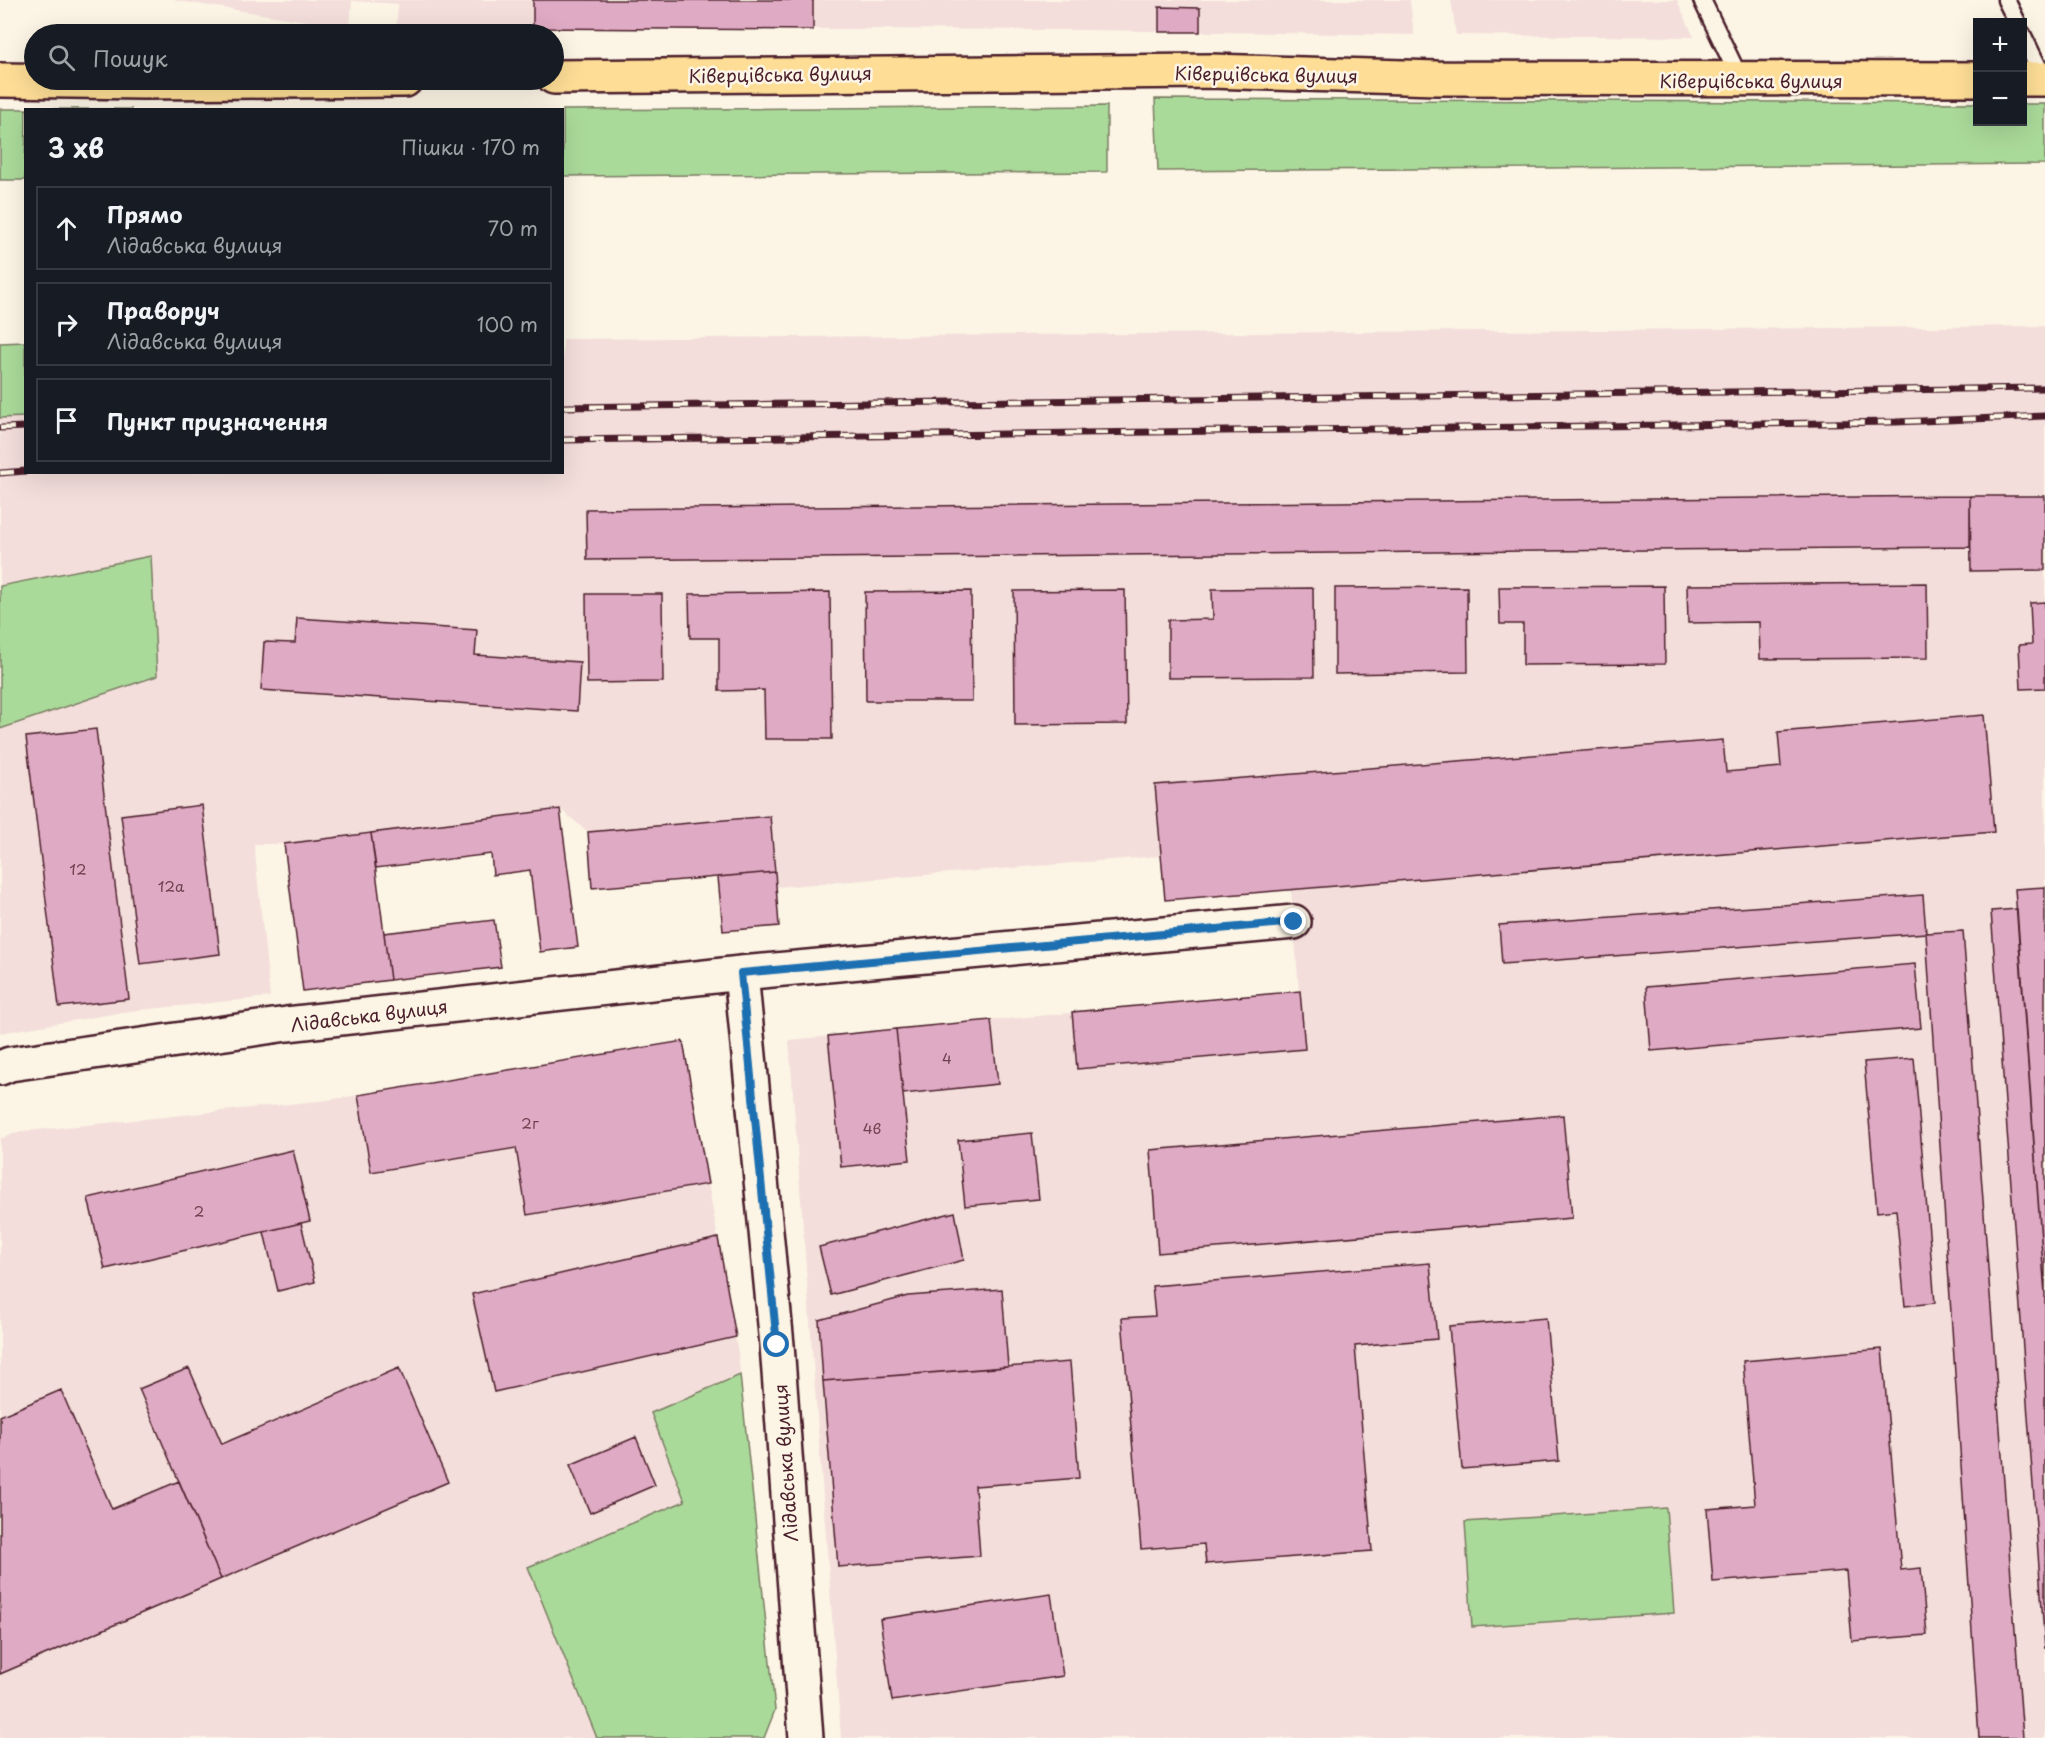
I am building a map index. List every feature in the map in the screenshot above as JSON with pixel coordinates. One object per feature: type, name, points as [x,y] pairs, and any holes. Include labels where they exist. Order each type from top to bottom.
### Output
[{"type":"main road","name":"Ківерцівська вулиця","points":[[564,77],[1210,71],[1437,78],[1741,81],[1973,79]]},
{"type":"main road","points":[[0,80],[24,80]]},
{"type":"street","name":"Лідавська вулиця","points":[[0,1068],[10,1064],[287,1024],[741,973],[1294,922]]},
{"type":"street","name":"Лідавська вулиця","points":[[741,973],[777,1345],[806,1738]]},
{"type":"lane","points":[[1702,0],[1741,81]]},
{"type":"lane","points":[[2006,0],[2015,18]]},
{"type":"lane","points":[[2027,49],[2037,79]]},
{"type":"shaded area","points":[[172,0],[1410,0],[1414,35],[1082,30],[564,28],[564,24],[397,24],[398,4],[352,1],[350,24],[325,24]]},
{"type":"shaded area","points":[[1451,0],[1677,0],[1694,37],[1456,35]]},
{"type":"shaded area","points":[[2045,326],[2045,1738],[841,1738],[789,1040],[1299,991],[1291,889],[1165,900],[1160,856],[777,887],[770,816],[588,832],[560,809],[284,844],[254,844],[270,997],[130,1011],[0,1033],[0,729],[157,675],[151,556],[0,586],[0,418],[24,417],[24,474],[564,474],[564,339]]},
{"type":"shaded area","points":[[683,1041],[738,1353],[775,1710],[764,1738],[0,1738],[0,1139],[18,1132],[328,1100]]},
{"type":"green space","points":[[1155,99],[1973,103],[1973,126],[2027,126],[2027,104],[2045,104],[2045,164],[1158,171]]},
{"type":"green space","points":[[1107,106],[1107,172],[564,176],[564,110]]},
{"type":"green space","points":[[0,109],[24,109],[24,180],[0,180]]},
{"type":"green space","points":[[24,342],[24,417],[0,418],[0,343]]},
{"type":"green space","points":[[151,556],[157,676],[0,729],[0,586]]},
{"type":"green space","points":[[740,1375],[775,1710],[764,1738],[597,1738],[528,1567],[685,1501],[651,1413]]},
{"type":"green space","points":[[1666,1508],[1674,1613],[1472,1627],[1465,1522]]},
{"type":"building","points":[[533,0],[813,0],[813,30],[564,28],[564,24],[533,24]]},
{"type":"building","points":[[1159,7],[1200,8],[1200,32],[1159,32]]},
{"type":"building","points":[[1970,496],[2045,496],[2045,570],[1971,571]]},
{"type":"building","points":[[1970,496],[1970,547],[587,560],[586,509]]},
{"type":"building","points":[[1927,583],[1928,658],[1760,659],[1759,622],[1688,623],[1687,585]]},
{"type":"building","points":[[1664,586],[1665,664],[1523,665],[1523,624],[1500,624],[1499,587]]},
{"type":"building","points":[[1467,587],[1468,672],[1335,674],[1335,588]]},
{"type":"building","points":[[1313,588],[1314,677],[1168,678],[1168,620],[1213,619],[1212,589]]},
{"type":"building","points":[[1125,590],[1127,724],[1015,725],[1014,591]]},
{"type":"building","points":[[971,591],[972,701],[866,701],[865,592]]},
{"type":"building","points":[[830,592],[832,739],[765,739],[764,690],[719,691],[719,638],[690,638],[689,594]]},
{"type":"building","points":[[586,594],[662,594],[663,682],[587,683]]},
{"type":"building","points":[[2045,602],[2045,688],[2021,689],[2019,645],[2032,644],[2030,603]]},
{"type":"building","points":[[297,618],[477,630],[475,655],[580,662],[577,711],[261,690],[264,642],[295,643]]},
{"type":"building","points":[[1984,715],[1994,832],[1165,900],[1155,785],[1723,740],[1726,772],[1781,767],[1778,732]]},
{"type":"building","points":[[96,729],[129,999],[59,1007],[26,737]]},
{"type":"building","points":[[202,805],[220,954],[140,964],[121,815]]},
{"type":"building","points":[[560,809],[578,947],[540,952],[530,870],[493,875],[491,854],[376,868],[371,833]]},
{"type":"building","points":[[770,816],[775,872],[592,888],[588,832]]},
{"type":"building","points":[[371,833],[390,980],[303,991],[284,844]]},
{"type":"building","points":[[775,872],[779,926],[723,931],[718,877]]},
{"type":"building","points":[[2045,887],[2045,1294],[2015,889]]},
{"type":"building","points":[[1923,895],[1926,933],[1502,964],[1499,925]]},
{"type":"building","points":[[2017,909],[2045,1294],[2045,1649],[1991,911]]},
{"type":"building","points":[[494,920],[501,967],[390,980],[384,933]]},
{"type":"building","points":[[1963,931],[2023,1738],[1979,1738],[1926,933]]},
{"type":"building","points":[[1915,964],[1921,1028],[1651,1051],[1646,987]]},
{"type":"building","points":[[1300,991],[1305,1049],[1077,1069],[1072,1012]]},
{"type":"building","points":[[991,1020],[998,1084],[903,1094],[896,1029]]},
{"type":"building","points":[[896,1029],[910,1160],[841,1167],[828,1036]]},
{"type":"building","points":[[683,1041],[708,1184],[527,1215],[516,1148],[371,1172],[358,1095]]},
{"type":"building","points":[[1914,1058],[1935,1303],[1905,1306],[1896,1210],[1877,1212],[1864,1062]]},
{"type":"building","points":[[1563,1115],[1572,1218],[1158,1253],[1150,1150]]},
{"type":"building","points":[[1032,1133],[1039,1199],[965,1206],[958,1140]]},
{"type":"building","points":[[293,1150],[310,1221],[105,1269],[88,1198]]},
{"type":"building","points":[[955,1212],[964,1260],[831,1295],[819,1247]]},
{"type":"building","points":[[301,1223],[315,1282],[278,1291],[264,1232]]},
{"type":"building","points":[[718,1238],[736,1337],[494,1392],[472,1294]]},
{"type":"building","points":[[1430,1263],[1437,1339],[1355,1346],[1372,1551],[1206,1564],[1204,1544],[1141,1549],[1122,1318],[1155,1316],[1152,1286]]},
{"type":"building","points":[[1002,1289],[1008,1367],[823,1381],[819,1320],[908,1296]]},
{"type":"building","points":[[1546,1318],[1559,1461],[1462,1469],[1449,1326]]},
{"type":"building","points":[[1882,1349],[1901,1570],[1921,1568],[1927,1635],[1852,1641],[1846,1571],[1713,1582],[1707,1509],[1755,1505],[1743,1361]]},
{"type":"building","points":[[1070,1362],[1079,1478],[975,1486],[980,1556],[838,1567],[823,1381]]},
{"type":"building","points":[[189,1368],[222,1444],[399,1368],[448,1482],[221,1579],[139,1389]]},
{"type":"building","points":[[61,1390],[112,1509],[179,1481],[221,1579],[0,1674],[0,1416]]},
{"type":"building","points":[[636,1437],[655,1485],[590,1513],[570,1465]]},
{"type":"building","points":[[1051,1594],[1063,1676],[892,1701],[880,1619]]},
{"type":"railway","points":[[564,407],[2045,388]]},
{"type":"railway","points":[[564,440],[1896,422],[2045,416]]},
{"type":"railway","points":[[0,428],[24,427]]},
{"type":"railway","points":[[0,473],[24,471]]},
{"type":"route","points":[[777,1345],[741,973],[1294,922]]}]
